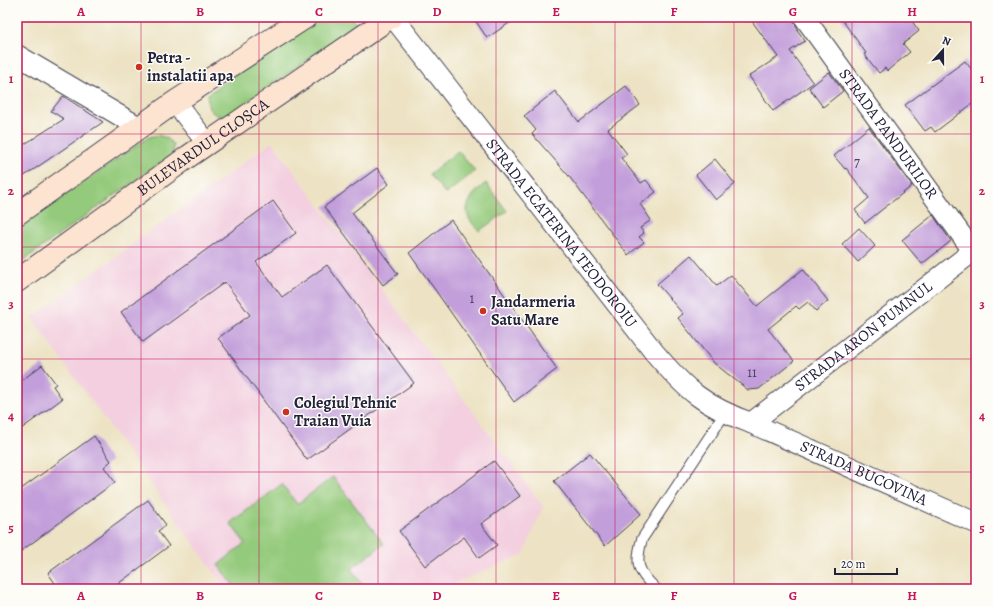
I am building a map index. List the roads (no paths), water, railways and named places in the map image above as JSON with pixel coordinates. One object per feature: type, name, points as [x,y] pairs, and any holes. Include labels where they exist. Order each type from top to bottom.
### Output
[{"type":"main road","points":[[17,213],[175,102],[306,17]]},
{"type":"main road","name":"BULEVARDUL CLOȘCA","points":[[17,281],[207,144],[392,17]]},
{"type":"street","name":"STRADA ECATERINA TEODOROIU","points":[[392,17],[654,352],[689,391],[724,413],[751,423]]},
{"type":"street","name":"STRADA PANDURILOR","points":[[804,17],[975,250]]},
{"type":"street","points":[[17,55],[139,128]]},
{"type":"street","points":[[175,102],[207,144]]},
{"type":"street","name":"STRADA ARON PUMNUL","points":[[751,423],[975,250]]},
{"type":"street","name":"STRADA BUCOVINA","points":[[751,423],[976,523]]},
{"type":"lane","points":[[656,589],[642,575],[637,555],[642,539],[724,413]]},
{"type":"place","name":"Petra - instalatii apa","points":[[139,67]]},
{"type":"place","name":"Jandarmeria Satu Mare","points":[[483,311]]},
{"type":"place","name":"Colegiul Tehnic Traian Vuia","points":[[286,412]]}]
